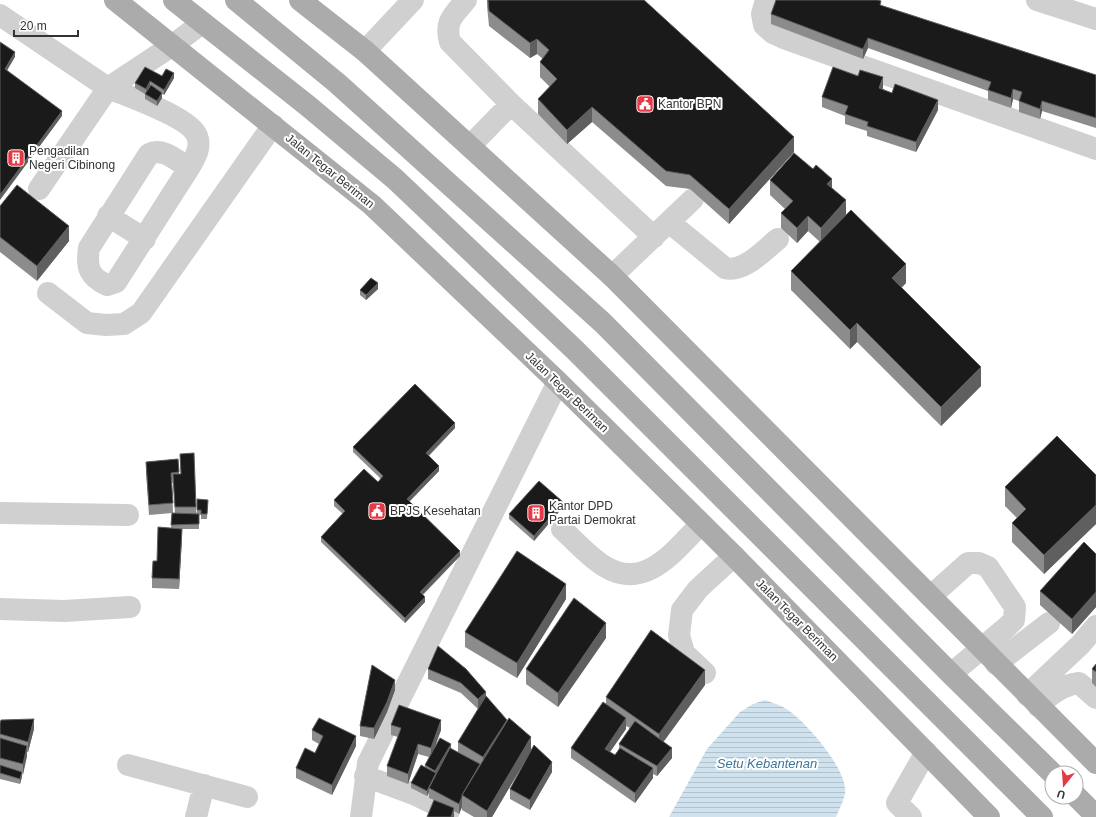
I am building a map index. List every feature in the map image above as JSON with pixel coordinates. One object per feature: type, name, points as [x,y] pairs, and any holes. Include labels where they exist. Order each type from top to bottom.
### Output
[{"type":"main road","name":"Jalan Tegar Beriman","points":[[115,0],[372,205],[558,382],[701,524],[726,563],[926,752],[989,817]]},
{"type":"main road","points":[[174,0],[308,106],[395,179],[576,351],[1042,817]]},
{"type":"main road","points":[[236,0],[337,82],[603,323],[951,674],[1044,765]]},
{"type":"main road","points":[[300,0],[365,51],[612,276],[931,596],[980,648],[1096,763]]},
{"type":"main road","points":[[1084,804],[1096,816]]},
{"type":"street","points":[[365,51],[413,0]]},
{"type":"street","points":[[466,0],[449,20],[447,31],[450,42],[511,104],[662,230],[725,268],[731,270],[737,269],[778,239]]},
{"type":"street","points":[[766,0],[762,14],[764,25],[773,33],[786,39],[1096,149]]},
{"type":"street","points":[[1037,0],[1096,19]]},
{"type":"street","points":[[0,15],[108,88],[179,118],[197,135],[199,144],[196,155],[189,168],[145,239],[116,282],[107,286],[98,281],[90,272],[87,261],[89,248],[108,216],[149,154],[155,151],[161,151],[189,168]]},
{"type":"street","points":[[39,189],[108,88],[173,45],[202,22]]},
{"type":"street","points":[[470,146],[511,104]]},
{"type":"street","points":[[48,293],[87,323],[106,326],[124,324],[141,313],[273,125]]},
{"type":"street","points":[[612,276],[693,199]]},
{"type":"street","points":[[108,216],[145,239]]},
{"type":"street","points":[[360,817],[365,776],[371,758],[558,382]]},
{"type":"street","points":[[0,513],[128,514]]},
{"type":"street","points":[[562,529],[604,566],[623,574],[650,571],[671,554],[701,524]]},
{"type":"street","points":[[706,673],[684,653],[679,635],[682,610],[698,589],[726,563]]},
{"type":"street","points":[[931,596],[968,563],[979,563],[988,567],[1015,607],[1014,620],[951,674]]},
{"type":"street","points":[[0,609],[64,611],[130,607]]},
{"type":"street","points":[[996,664],[1049,623]]},
{"type":"street","points":[[1032,700],[1096,626]]},
{"type":"street","points":[[1032,700],[1051,694],[1069,684],[1079,683],[1096,698]]},
{"type":"street","points":[[899,812],[926,752]]},
{"type":"street","points":[[128,765],[247,797]]},
{"type":"street","points":[[365,776],[416,795],[448,811]]},
{"type":"street","points":[[196,817],[204,785]]},
{"type":"water","name":"Setu Kebantenan","points":[[765,700],[783,707],[796,716],[815,736],[833,760],[844,784],[845,794],[836,817],[669,817],[707,749],[740,712],[753,704]]},
{"type":"building","name":"Kantor BPN","points":[[488,0],[644,0],[794,137],[729,209],[690,175],[666,171],[592,107],[567,130],[538,99],[557,79],[540,62],[549,50],[537,39],[530,43],[489,11]]},
{"type":"building","points":[[776,0],[878,0],[881,1],[880,5],[1096,75],[1096,118],[1042,101],[1040,109],[1019,101],[1022,92],[1013,89],[1011,98],[988,90],[991,82],[868,38],[863,49],[771,14]]},
{"type":"building","name":"Pengadilan Negeri Cibinong","points":[[0,42],[15,52],[5,69],[62,111],[0,195]]},
{"type":"building","points":[[145,67],[162,76],[166,69],[174,73],[164,90],[150,81],[146,89],[135,83]]},
{"type":"building","points":[[833,67],[858,76],[860,70],[883,77],[879,88],[892,93],[895,84],[938,100],[916,142],[867,126],[868,122],[845,114],[848,106],[822,97]]},
{"type":"building","points":[[151,85],[162,93],[157,101],[145,94]]},
{"type":"building","points":[[794,153],[813,169],[816,165],[832,179],[827,184],[846,200],[821,228],[808,216],[797,228],[781,213],[793,201],[770,180]]},
{"type":"building","points":[[17,185],[69,226],[37,266],[0,237],[0,206]]},
{"type":"building","points":[[851,210],[906,264],[892,278],[981,367],[941,407],[857,323],[850,330],[791,271]]},
{"type":"building","points":[[371,278],[378,283],[366,295],[360,290]]},
{"type":"building","name":"BPJS Kesehatan","points":[[415,384],[455,423],[426,453],[439,466],[407,499],[460,551],[420,592],[425,597],[405,618],[321,537],[345,511],[334,500],[364,469],[378,482],[383,476],[353,447]]},
{"type":"building","points":[[1057,436],[1096,475],[1096,505],[1044,555],[1012,523],[1026,509],[1005,487]]},
{"type":"building","points":[[194,453],[196,507],[175,507],[173,474],[181,474],[180,454]]},
{"type":"building","points":[[178,459],[179,472],[171,473],[173,503],[149,505],[146,462]]},
{"type":"building","name":"Kantor DPD Partai Demokrat","points":[[539,481],[563,502],[534,536],[509,514]]},
{"type":"building","points":[[197,499],[208,500],[207,514],[201,514],[201,510],[197,510]]},
{"type":"building","points":[[172,513],[199,514],[199,524],[171,525]]},
{"type":"building","points":[[158,527],[182,529],[179,579],[152,578],[153,561],[157,561]]},
{"type":"building","points":[[1084,542],[1096,554],[1096,592],[1072,619],[1040,591]]},
{"type":"building","points":[[517,551],[566,584],[517,663],[465,632]]},
{"type":"building","points":[[574,598],[606,623],[558,693],[526,669]]},
{"type":"building","points":[[651,630],[705,670],[659,734],[606,697]]},
{"type":"building","points":[[438,646],[466,669],[486,692],[478,699],[461,683],[428,669]]},
{"type":"building","points":[[1096,664],[1096,672],[1092,669]]},
{"type":"building","points":[[372,665],[395,680],[387,702],[374,728],[360,726]]},
{"type":"building","points":[[486,696],[507,720],[483,757],[458,742]]},
{"type":"building","points":[[603,702],[626,718],[605,749],[615,755],[620,748],[653,768],[635,793],[571,748]]},
{"type":"building","points":[[399,705],[441,720],[431,748],[418,744],[408,774],[387,766],[401,728],[391,725]]},
{"type":"building","points":[[319,718],[356,736],[332,785],[296,768],[305,748],[315,753],[323,736],[312,730]]},
{"type":"building","points":[[509,718],[531,737],[487,811],[462,795]]},
{"type":"building","points":[[34,719],[28,742],[0,734],[1,720]]},
{"type":"building","points":[[635,721],[672,748],[657,766],[619,744]]},
{"type":"building","points":[[0,738],[27,746],[23,764],[0,758]]},
{"type":"building","points":[[440,738],[451,744],[435,771],[425,765]]},
{"type":"building","points":[[534,745],[552,762],[530,800],[510,789]]},
{"type":"building","points":[[450,748],[480,764],[462,795],[459,804],[429,788]]},
{"type":"building","points":[[0,765],[22,772],[20,779],[0,773]]},
{"type":"building","points":[[421,765],[436,773],[427,791],[411,783]]},
{"type":"building","points":[[434,800],[454,808],[451,817],[427,817]]},
{"type":"place","name":"Kantor BPN","points":[[645,104]]},
{"type":"place","name":"Pengadilan Negeri Cibinong","points":[[16,158]]},
{"type":"place","name":"BPJS Kesehatan","points":[[377,511]]},
{"type":"place","name":"Kantor DPD Partai Demokrat","points":[[536,513]]}]
